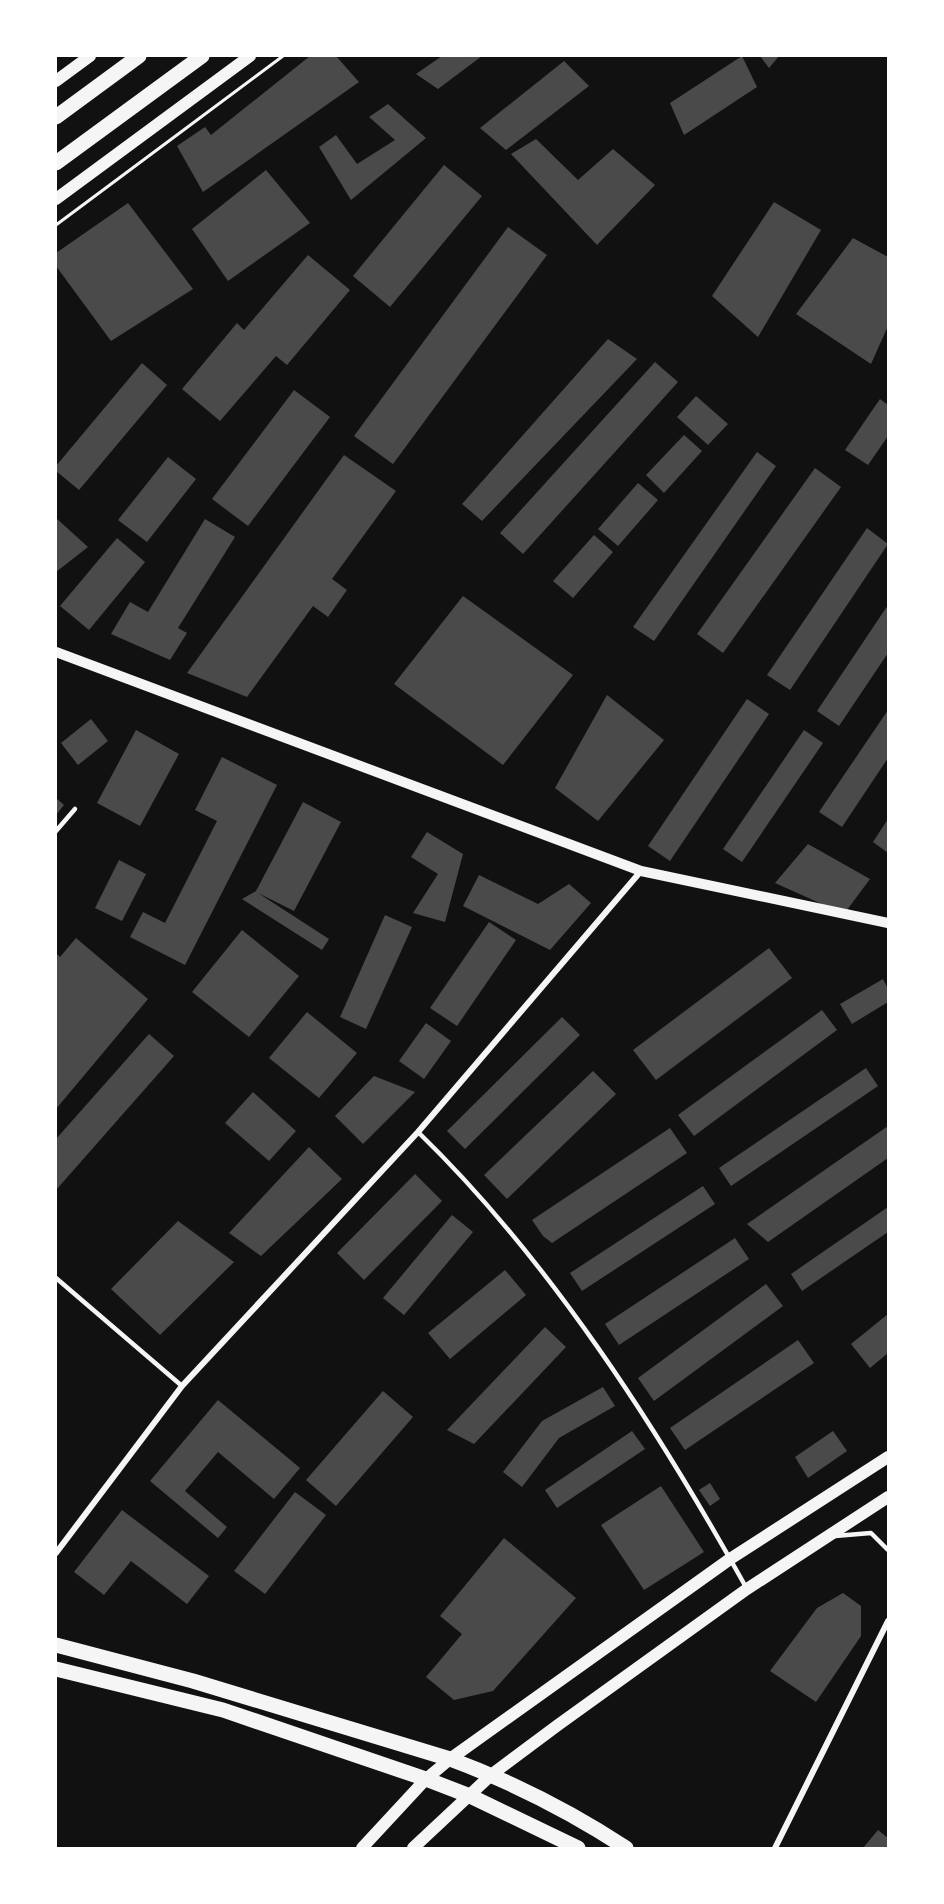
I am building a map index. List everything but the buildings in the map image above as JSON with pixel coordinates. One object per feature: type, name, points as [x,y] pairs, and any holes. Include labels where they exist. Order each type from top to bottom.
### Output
[{"type":"main road","points":[[56,81],[90,56]]},
{"type":"main road","points":[[56,117],[139,56]]},
{"type":"main road","points":[[56,163],[202,56]]},
{"type":"main road","points":[[56,199],[250,56]]},
{"type":"main road","points":[[362,1848],[426,1779],[450,1759],[730,1559],[888,1457]]},
{"type":"main road","points":[[413,1848],[492,1774],[747,1588],[888,1497]]},
{"type":"main road","points":[[56,1645],[193,1681],[450,1759],[492,1774],[588,1824],[626,1848]]},
{"type":"main road","points":[[56,1669],[223,1710],[426,1779],[578,1848]]},
{"type":"street","points":[[56,652],[641,871],[888,923]]},
{"type":"street","points":[[56,1553],[182,1386],[418,1132],[641,871]]},
{"type":"street","points":[[776,1848],[888,1621]]},
{"type":"lane","points":[[56,831],[75,809]]},
{"type":"lane","points":[[418,1132],[541,1270],[631,1398],[747,1588]]},
{"type":"lane","points":[[56,1278],[182,1386]]},
{"type":"lane","points":[[829,1537],[871,1533],[888,1550]]},
{"type":"path","points":[[56,225],[283,56]]}]
